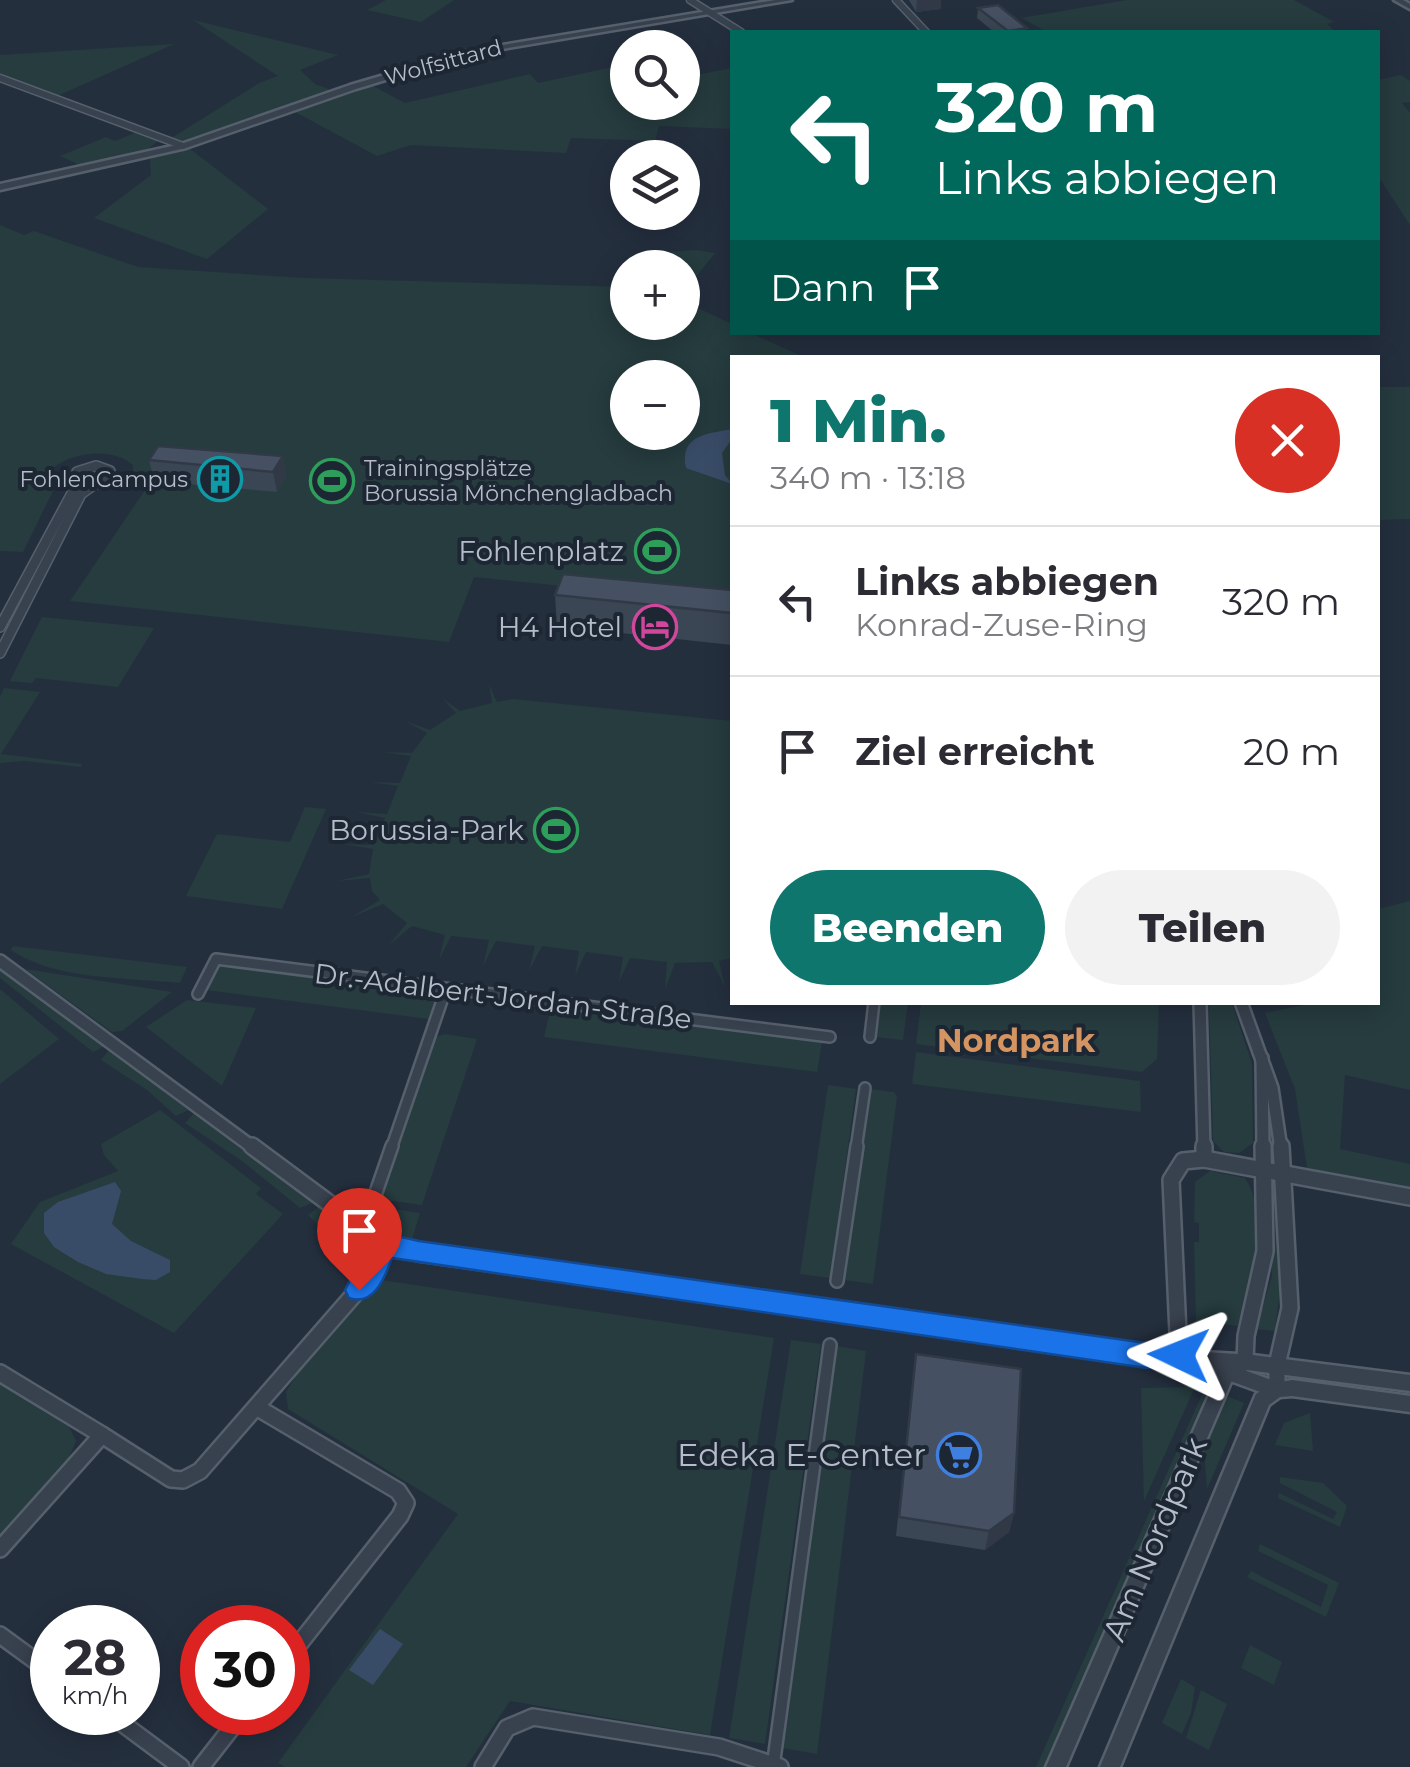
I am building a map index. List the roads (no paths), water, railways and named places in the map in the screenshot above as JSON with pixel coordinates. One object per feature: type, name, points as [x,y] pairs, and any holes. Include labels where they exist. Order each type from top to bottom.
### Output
[{"type":"street","points":[[690,0],[738,30]]},
{"type":"street","name":"Wolfsittard","points":[[0,187],[182,146],[466,53],[788,0]]},
{"type":"street","points":[[896,0],[924,30]]},
{"type":"street","points":[[1398,0],[1410,7]]},
{"type":"street","points":[[0,78],[182,146]]},
{"type":"street","points":[[0,653],[81,494],[106,481],[110,470],[99,466],[84,468],[74,476],[78,484]]},
{"type":"street","points":[[78,484],[92,486]]},
{"type":"street","points":[[0,627],[78,484]]},
{"type":"street","name":"Dr.-Adalbert-Jordan-Straße","points":[[198,994],[216,960],[830,1037]]},
{"type":"street","points":[[0,961],[384,1244],[419,1253],[1146,1356],[1179,1355],[1410,1382]]},
{"type":"street","points":[[350,1220],[373,1200],[446,989]]},
{"type":"street","points":[[870,1037],[874,1005]]},
{"type":"street","points":[[1200,1005],[1204,1159]]},
{"type":"street","points":[[1242,1005],[1272,1088],[1285,1175],[1290,1308],[1277,1365],[1276,1390]]},
{"type":"street","points":[[1245,1362],[1246,1336],[1265,1251],[1262,1058]]},
{"type":"street","points":[[837,1281],[865,1088]]},
{"type":"street","points":[[1179,1355],[1170,1180],[1183,1160],[1204,1159],[1410,1197]]},
{"type":"street","points":[[0,1372],[171,1478],[183,1480],[200,1471],[258,1408],[372,1274],[384,1244]]},
{"type":"street","points":[[483,1767],[508,1728],[533,1718],[718,1746],[776,1766],[830,1344]]},
{"type":"street","points":[[1179,1355],[1276,1390],[1306,1389],[1410,1404]]},
{"type":"street","points":[[1226,1374],[1245,1362]]},
{"type":"street","name":"Am Nordpark","points":[[1056,1767],[1226,1374]]},
{"type":"street","name":"Am Nordpark","points":[[1110,1767],[1255,1414],[1262,1400],[1276,1390]]},
{"type":"street","points":[[258,1408],[398,1491],[406,1503],[400,1516],[310,1630]]},
{"type":"street","points":[[0,1549],[102,1435]]},
{"type":"street","points":[[0,1634],[30,1656]]},
{"type":"street","points":[[138,1735],[181,1767]]},
{"type":"street","points":[[201,1767],[226,1735]]},
{"type":"water","points":[[730,429],[730,442],[722,453],[730,483],[686,468],[687,450],[700,450],[700,437]]},
{"type":"water","points":[[115,1182],[121,1191],[112,1224],[131,1241],[170,1260],[170,1272],[156,1280],[106,1274],[54,1247],[44,1233],[44,1213],[58,1202]]},
{"type":"water","points":[[380,1629],[403,1644],[373,1685],[349,1670]]},
{"type":"place","name":"FohlenCampus","points":[[220,479]]},
{"type":"place","name":"Trainingsplätze Borussia Mönchengladbach","points":[[332,481]]},
{"type":"place","name":"Fohlenplatz","points":[[657,551]]},
{"type":"place","name":"H4 Hotel","points":[[655,627]]},
{"type":"place","name":"Borussia-Park","points":[[556,830]]},
{"type":"place","name":"Edeka E-Center","points":[[959,1455]]},
{"type":"district","name":"Nordpark","points":[[1016,1041]]}]
